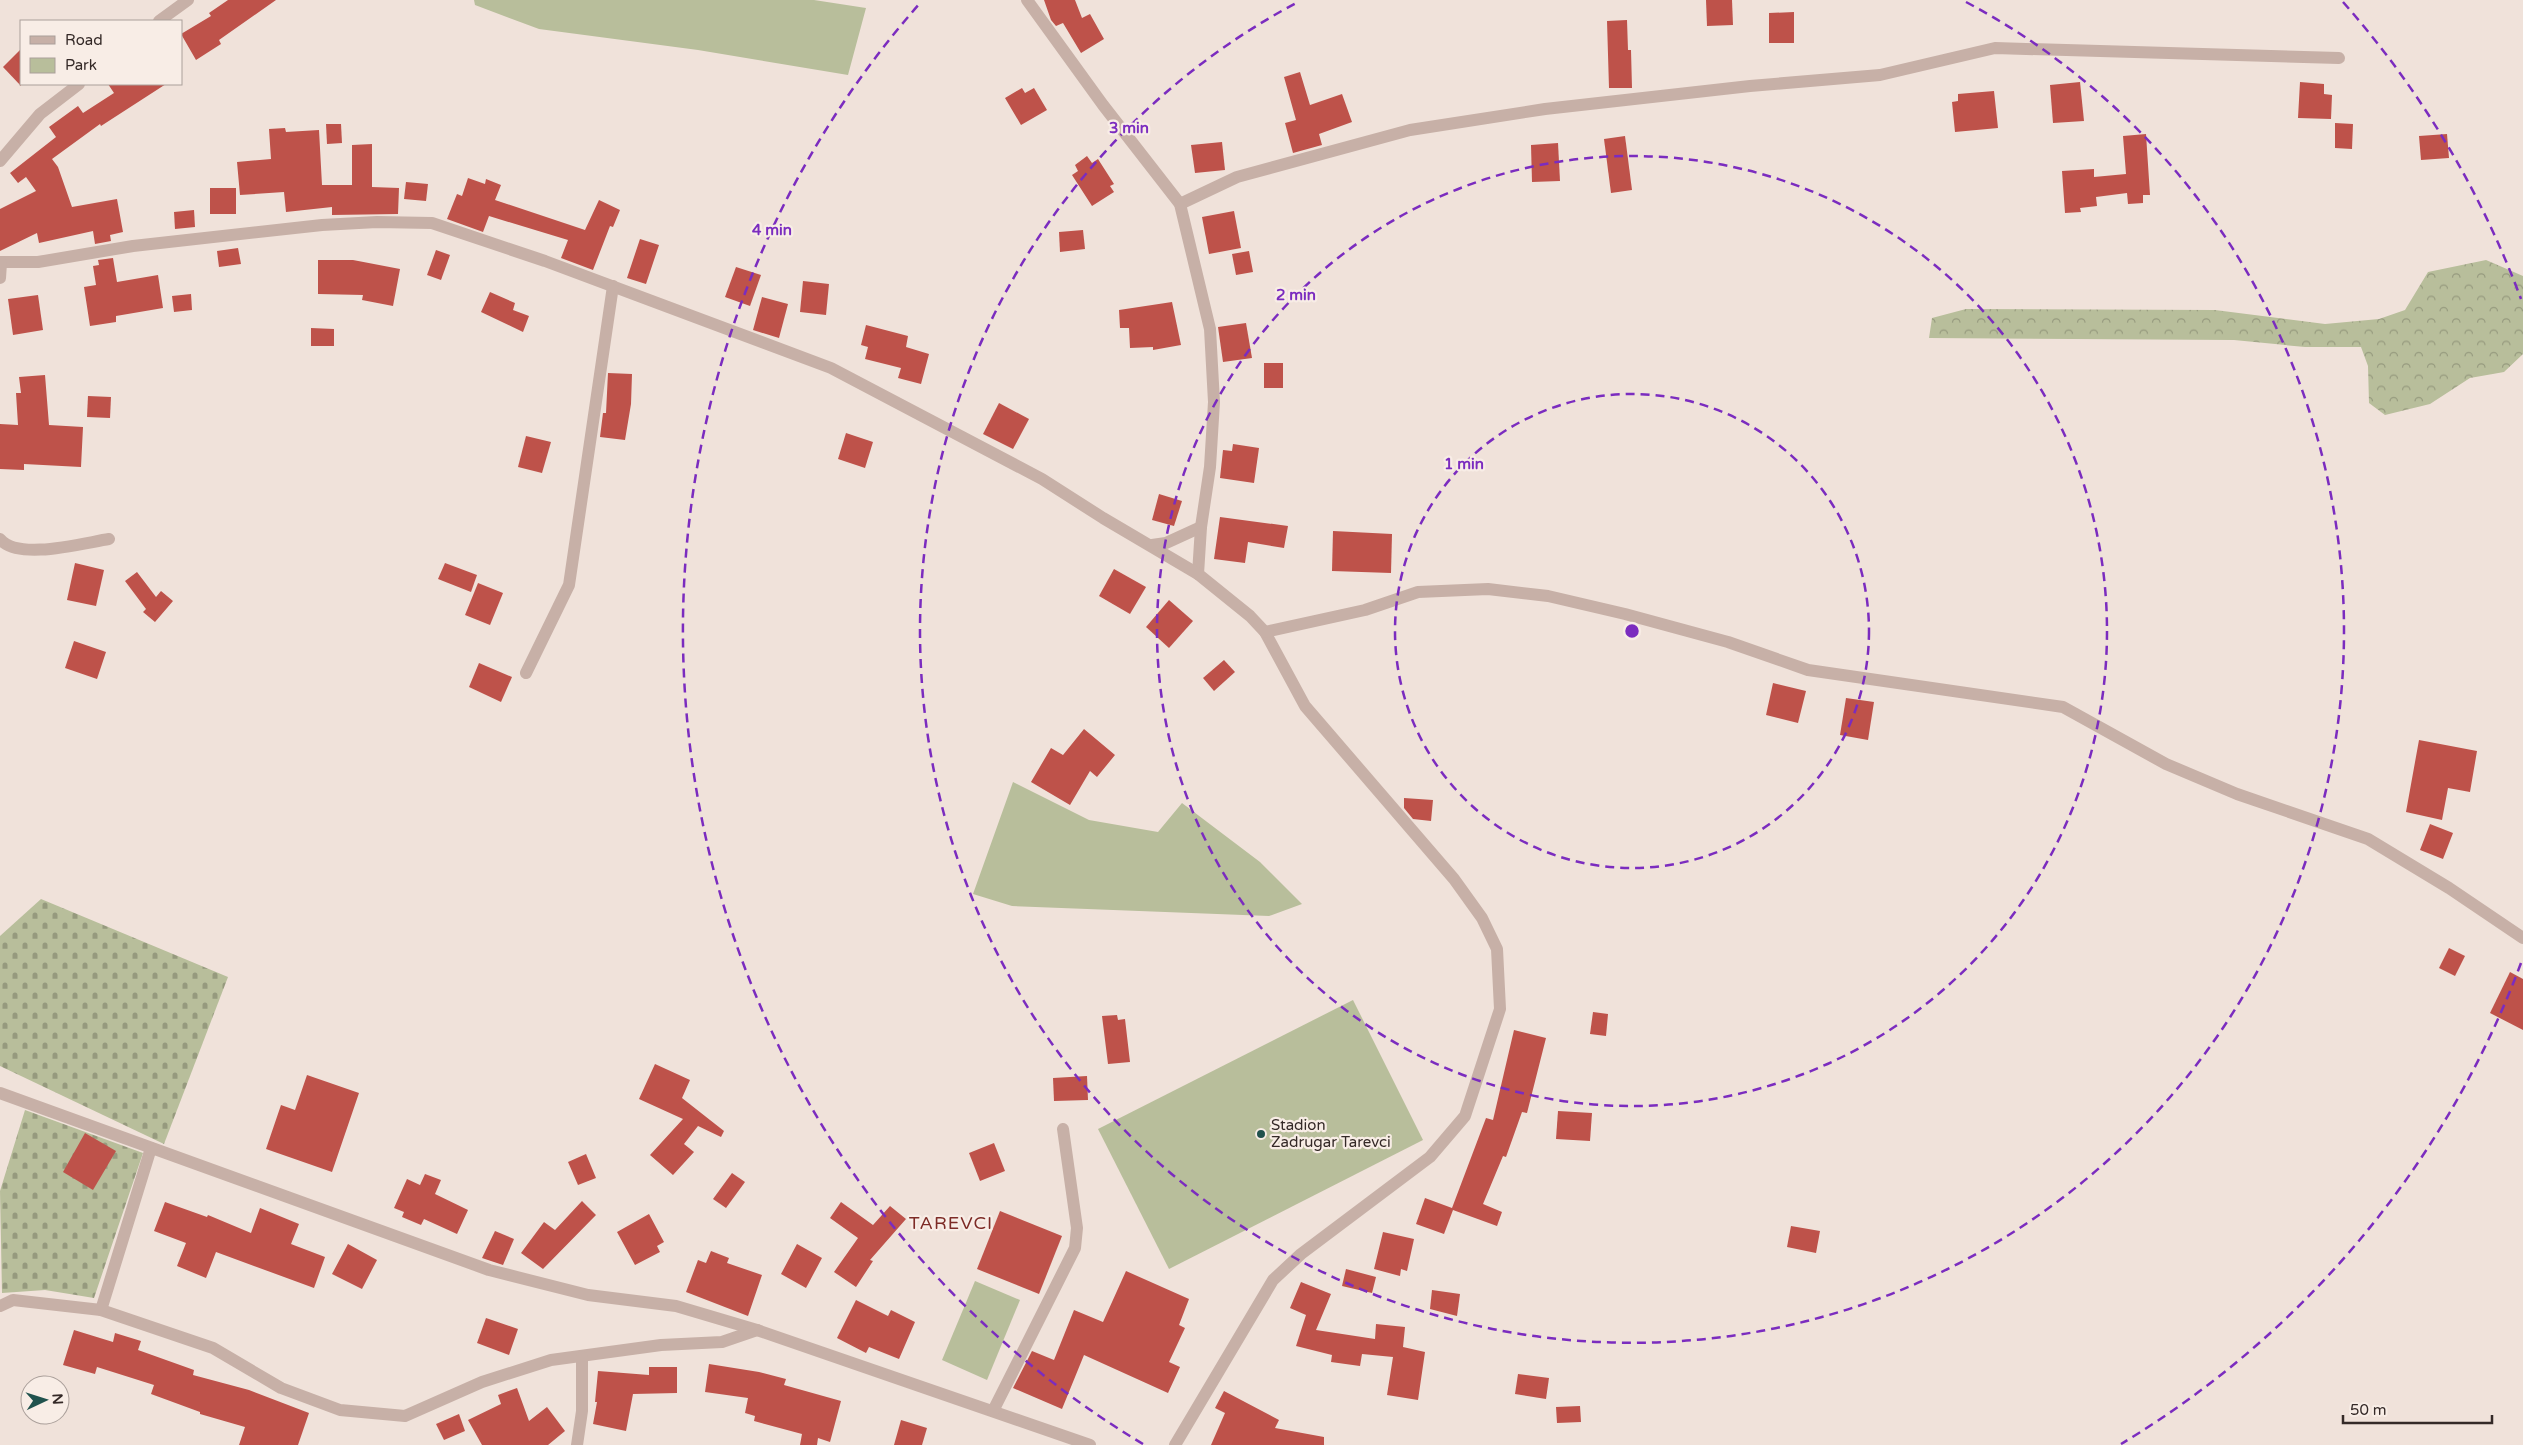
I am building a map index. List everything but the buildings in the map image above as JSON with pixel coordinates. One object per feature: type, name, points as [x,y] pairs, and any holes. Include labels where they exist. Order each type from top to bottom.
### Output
[{"type":"street","points":[[161,20],[188,0]]},
{"type":"street","points":[[1027,0],[1103,105],[1180,204],[1210,338],[1214,402],[1210,467],[1201,527],[1198,574]]},
{"type":"street","points":[[1180,204],[1237,177],[1410,130],[1545,109],[1750,86],[1880,75],[1995,48],[2339,58]]},
{"type":"street","points":[[0,161],[40,114],[78,85]]},
{"type":"street","points":[[0,278],[0,263],[38,262],[133,246],[322,225],[377,222],[432,223],[613,286],[831,368],[1042,479],[1129,534],[1152,545],[1198,574],[1250,616],[1265,632],[1305,706],[1454,879],[1482,918],[1497,949],[1500,1010],[1465,1116],[1430,1157],[1301,1254],[1273,1280],[1175,1445]]},
{"type":"street","points":[[526,674],[570,585],[613,286]]},
{"type":"street","points":[[1152,545],[1166,543],[1201,527]]},
{"type":"street","points":[[0,539],[4,544],[25,551],[109,539]]},
{"type":"street","points":[[1265,632],[1365,610],[1418,592],[1488,589],[1548,596],[1625,614],[1728,642],[1808,670],[1896,684],[2063,706],[2166,764],[2237,794],[2368,839],[2450,888],[2523,938]]},
{"type":"street","points":[[0,1093],[489,1270],[588,1295],[676,1306],[757,1330],[1088,1445]]},
{"type":"street","points":[[993,1411],[1074,1248],[1077,1228],[1063,1129]]},
{"type":"street","points":[[101,1310],[151,1148]]},
{"type":"street","points":[[0,1306],[13,1300],[101,1310],[213,1348],[280,1388],[340,1410],[405,1416],[482,1382],[551,1360],[661,1345],[722,1342],[757,1330]]},
{"type":"street","points":[[577,1445],[582,1411],[582,1357]]},
{"type":"green space","points":[[474,0],[814,0],[866,8],[848,75],[698,50],[539,29],[475,5]]},
{"type":"green space","points":[[2486,260],[2523,276],[2523,354],[2504,372],[2470,378],[2430,404],[2385,415],[2369,403],[2368,366],[2361,347],[2305,347],[2234,340],[1929,338],[1932,318],[1966,309],[2215,310],[2325,324],[2379,319],[2405,310],[2428,272]]},
{"type":"green space","points":[[1013,782],[1089,820],[1158,832],[1182,803],[1260,862],[1302,904],[1269,916],[1012,906],[973,894]]},
{"type":"green space","points":[[41,899],[228,977],[164,1144],[0,1066],[0,936]]},
{"type":"green space","name":"Stadion Zadrugar Tarevci","points":[[1353,1000],[1423,1140],[1169,1269],[1098,1129]]},
{"type":"green space","points":[[25,1110],[143,1153],[94,1298],[45,1290],[2,1293],[0,1191]]},
{"type":"green space","points":[[975,1281],[1020,1300],[987,1380],[942,1360]]},
{"type":"place","name":"Stadion Zadrugar Tarevci","points":[[1261,1134]]},
{"type":"district","name":"TAREVCI","points":[[951,1223]]}]
